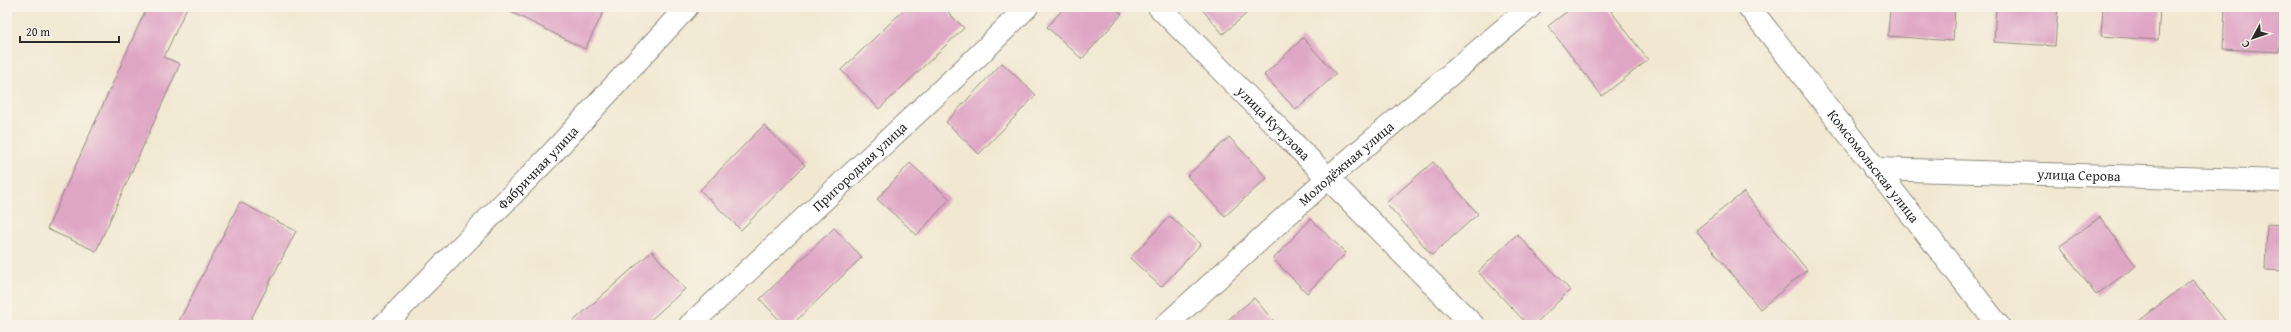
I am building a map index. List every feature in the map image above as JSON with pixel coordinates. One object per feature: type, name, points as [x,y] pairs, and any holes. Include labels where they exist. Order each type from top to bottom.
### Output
[{"type":"street","name":"Фабричная улица","points":[[384,325],[546,160],[687,7]]},
{"type":"street","name":"Пригородная улица","points":[[690,325],[980,54],[1027,7]]},
{"type":"street","name":"улица Кутузова","points":[[1159,7],[1473,325]]},
{"type":"street","name":"Молодёжная улица","points":[[1166,325],[1328,178],[1530,7]]},
{"type":"street","name":"Комсомольская улица","points":[[1749,7],[1874,169],[1998,325]]},
{"type":"street","name":"улица Серова","points":[[1874,169],[2284,181]]},
{"type":"building","points":[[147,7],[187,7],[164,57],[180,64],[96,251],[47,229]]},
{"type":"building","points":[[501,7],[606,7],[585,49]]},
{"type":"building","points":[[907,7],[943,7],[964,28],[879,109],[841,70]]},
{"type":"building","points":[[1065,7],[1113,7],[1122,14],[1082,59],[1047,27]]},
{"type":"building","points":[[1200,7],[1254,7],[1223,34]]},
{"type":"building","points":[[1573,7],[1608,7],[1648,60],[1602,96],[1548,26]]},
{"type":"building","points":[[1890,7],[1955,7],[1953,41],[1888,36]]},
{"type":"building","points":[[1996,7],[2058,7],[2055,46],[1994,42]]},
{"type":"building","points":[[2103,7],[2160,7],[2158,40],[2101,36]]},
{"type":"building","points":[[2225,7],[2282,7],[2279,52],[2223,49]]},
{"type":"building","points":[[1303,38],[1336,74],[1296,110],[1264,75]]},
{"type":"building","points":[[1002,63],[1036,95],[979,154],[946,122]]},
{"type":"building","points":[[764,125],[805,165],[741,230],[700,190]]},
{"type":"building","points":[[1229,137],[1267,178],[1225,216],[1187,176]]},
{"type":"building","points":[[1433,162],[1478,214],[1432,255],[1386,203]]},
{"type":"building","points":[[910,163],[950,199],[917,235],[877,199]]},
{"type":"building","points":[[1744,192],[1807,270],[1760,309],[1696,230]]},
{"type":"building","points":[[240,202],[296,231],[248,325],[177,325]]},
{"type":"building","points":[[1170,216],[1201,244],[1161,287],[1130,258]]},
{"type":"building","points":[[2100,217],[2136,266],[2096,295],[2060,246]]},
{"type":"building","points":[[1311,219],[1346,253],[1307,293],[1273,259]]},
{"type":"building","points":[[2267,224],[2284,225],[2284,271],[2265,270]]},
{"type":"building","points":[[834,228],[862,257],[792,325],[784,325],[760,299]]},
{"type":"building","points":[[1517,234],[1570,290],[1534,325],[1528,325],[1478,272]]},
{"type":"building","points":[[652,251],[685,289],[645,325],[569,325]]},
{"type":"building","points":[[2192,279],[2227,323],[2134,325]]},
{"type":"building","points":[[1254,298],[1277,325],[1222,325]]}]
